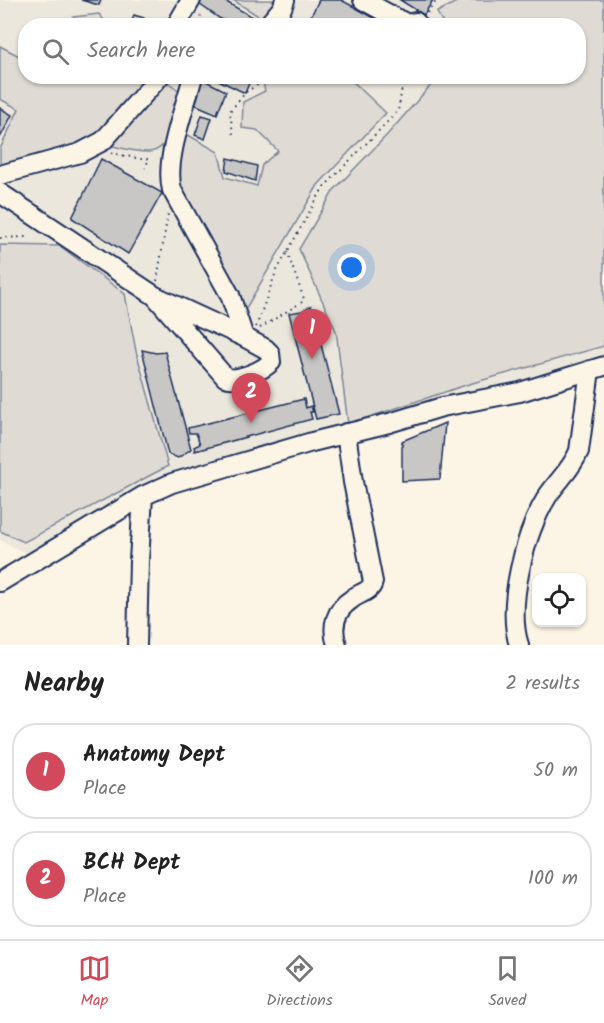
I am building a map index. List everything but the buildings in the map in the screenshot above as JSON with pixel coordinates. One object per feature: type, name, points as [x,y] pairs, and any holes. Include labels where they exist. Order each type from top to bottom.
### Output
[{"type":"street","points":[[181,18],[191,0]]},
{"type":"street","points":[[274,18],[285,0]]},
{"type":"street","points":[[363,0],[396,18]]},
{"type":"street","points":[[0,175],[80,153],[104,141],[153,84]]},
{"type":"street","points":[[191,84],[172,153],[170,183],[230,295],[244,337]]},
{"type":"street","points":[[0,193],[155,296],[266,349],[270,353],[271,362],[235,379],[229,379],[222,374],[155,296]]},
{"type":"street","points":[[0,582],[143,496],[172,483],[218,468],[442,407],[520,392],[597,368],[579,452],[575,461],[547,498],[526,546],[514,610],[519,645]]},
{"type":"street","points":[[337,645],[333,630],[341,610],[351,599],[370,588],[374,582],[346,433]]},
{"type":"street","points":[[137,645],[143,496]]},
{"type":"path","points":[[233,134],[230,111],[246,92],[257,84]]},
{"type":"path","points":[[287,252],[304,299],[255,331],[276,272],[287,252],[323,188],[398,111],[403,84]]},
{"type":"path","points":[[91,148],[149,159],[145,168]]},
{"type":"path","points":[[155,296],[168,214]]},
{"type":"path","points":[[0,238],[26,237]]},
{"type":"shaded area","points":[[0,0],[604,0],[604,358],[168,477],[29,555],[0,540]]},
{"type":"shaded area","points":[[233,0],[276,0],[276,6],[260,17]]},
{"type":"shaded area","points":[[460,0],[604,0],[604,346],[469,384],[348,424],[336,331],[299,249],[334,190],[432,84],[586,84],[586,18],[440,18],[437,12]]},
{"type":"shaded area","points":[[99,14],[102,18],[72,18]]},
{"type":"shaded area","points":[[0,46],[18,55],[18,84],[144,84],[119,107],[96,139],[0,167],[0,149],[19,109],[0,99]]},
{"type":"shaded area","points":[[165,84],[170,84],[184,94],[177,120],[163,145],[157,150],[144,152],[107,145],[146,100],[163,89]]},
{"type":"shaded area","points":[[264,84],[355,84],[386,113],[318,185],[239,320],[171,202],[183,132],[218,152],[225,177],[257,186],[262,165],[278,151],[257,130],[242,128],[243,102],[265,91]]},
{"type":"shaded area","points":[[0,245],[60,246],[125,294],[136,351],[168,466],[24,542],[0,531]]},
{"type":"place","name":"Anatomy Dept","points":[[312,359]]},
{"type":"place","name":"BCH Dept","points":[[251,423]]}]
